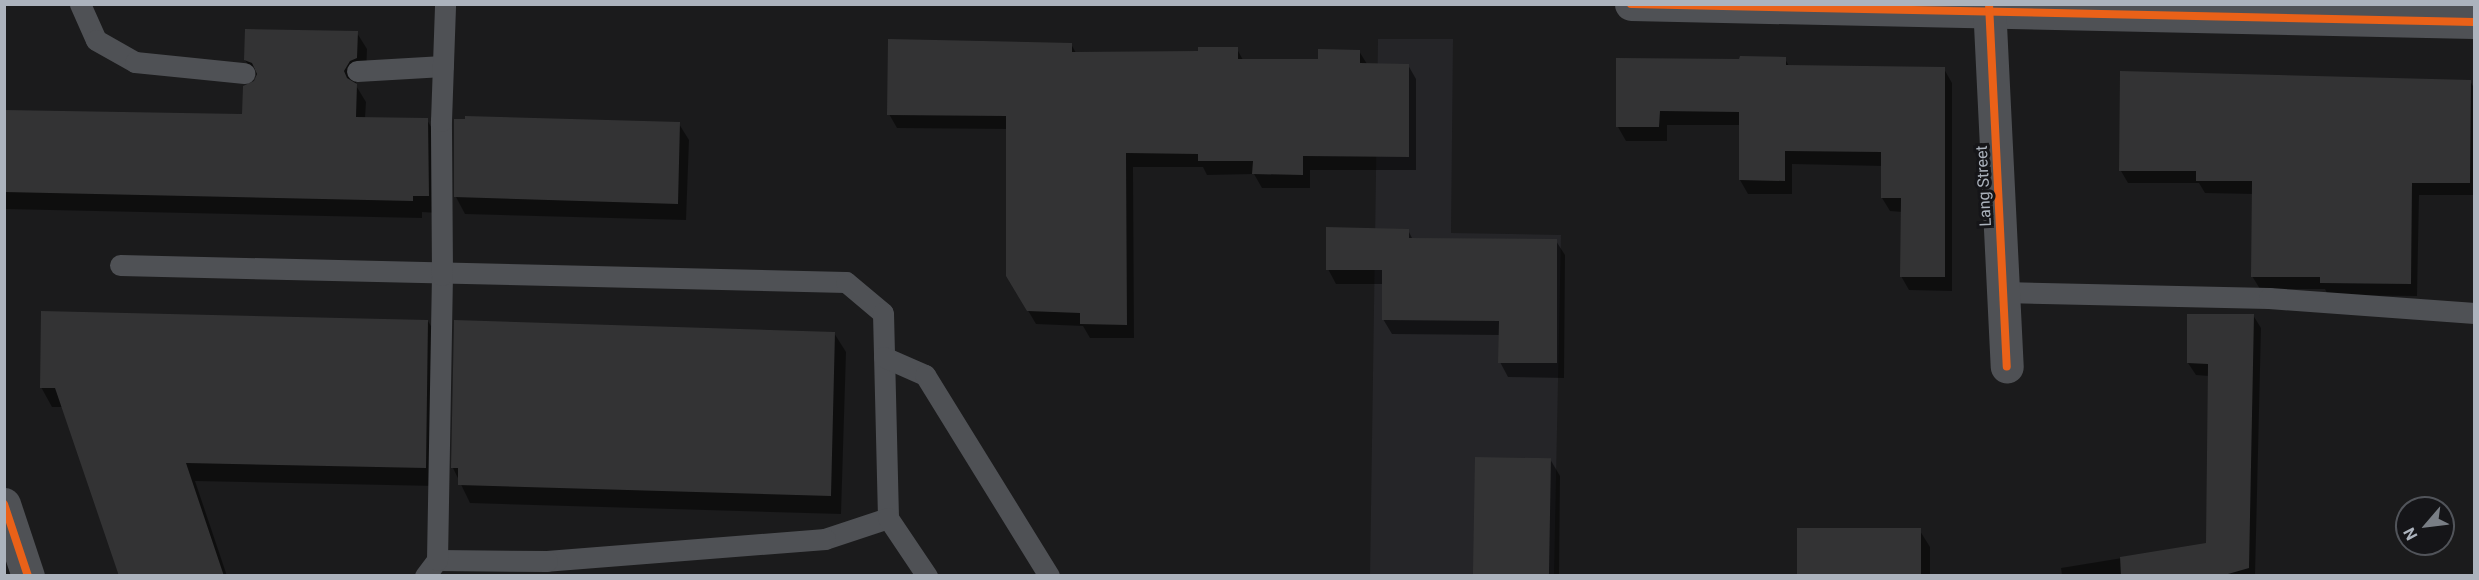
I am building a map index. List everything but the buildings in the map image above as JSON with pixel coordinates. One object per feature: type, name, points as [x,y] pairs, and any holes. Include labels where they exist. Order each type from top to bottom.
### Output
[{"type":"street","points":[[1631,4],[1989,9],[2475,22]]},
{"type":"street","name":"Lang Street","points":[[1989,9],[2007,366]]},
{"type":"street","points":[[4,504],[28,576]]},
{"type":"lane","points":[[80,4],[96,40],[135,62],[244,72]]},
{"type":"lane","points":[[445,4],[442,274],[431,568],[825,539],[888,518]]},
{"type":"lane","points":[[357,70],[443,66]]},
{"type":"lane","points":[[120,265],[846,282],[883,313],[888,518],[927,576]]},
{"type":"lane","points":[[2003,292],[2269,298],[2475,313]]},
{"type":"lane","points":[[884,357],[925,375],[1049,576]]},
{"type":"shaded area","points":[[1378,39],[1453,39],[1451,233],[1561,235],[1554,575],[1370,576]]},
{"type":"cycle path","points":[[1631,4],[2474,22]]},
{"type":"cycle path","points":[[1989,4],[2007,367]]},
{"type":"cycle path","points":[[4,504],[28,576]]}]
